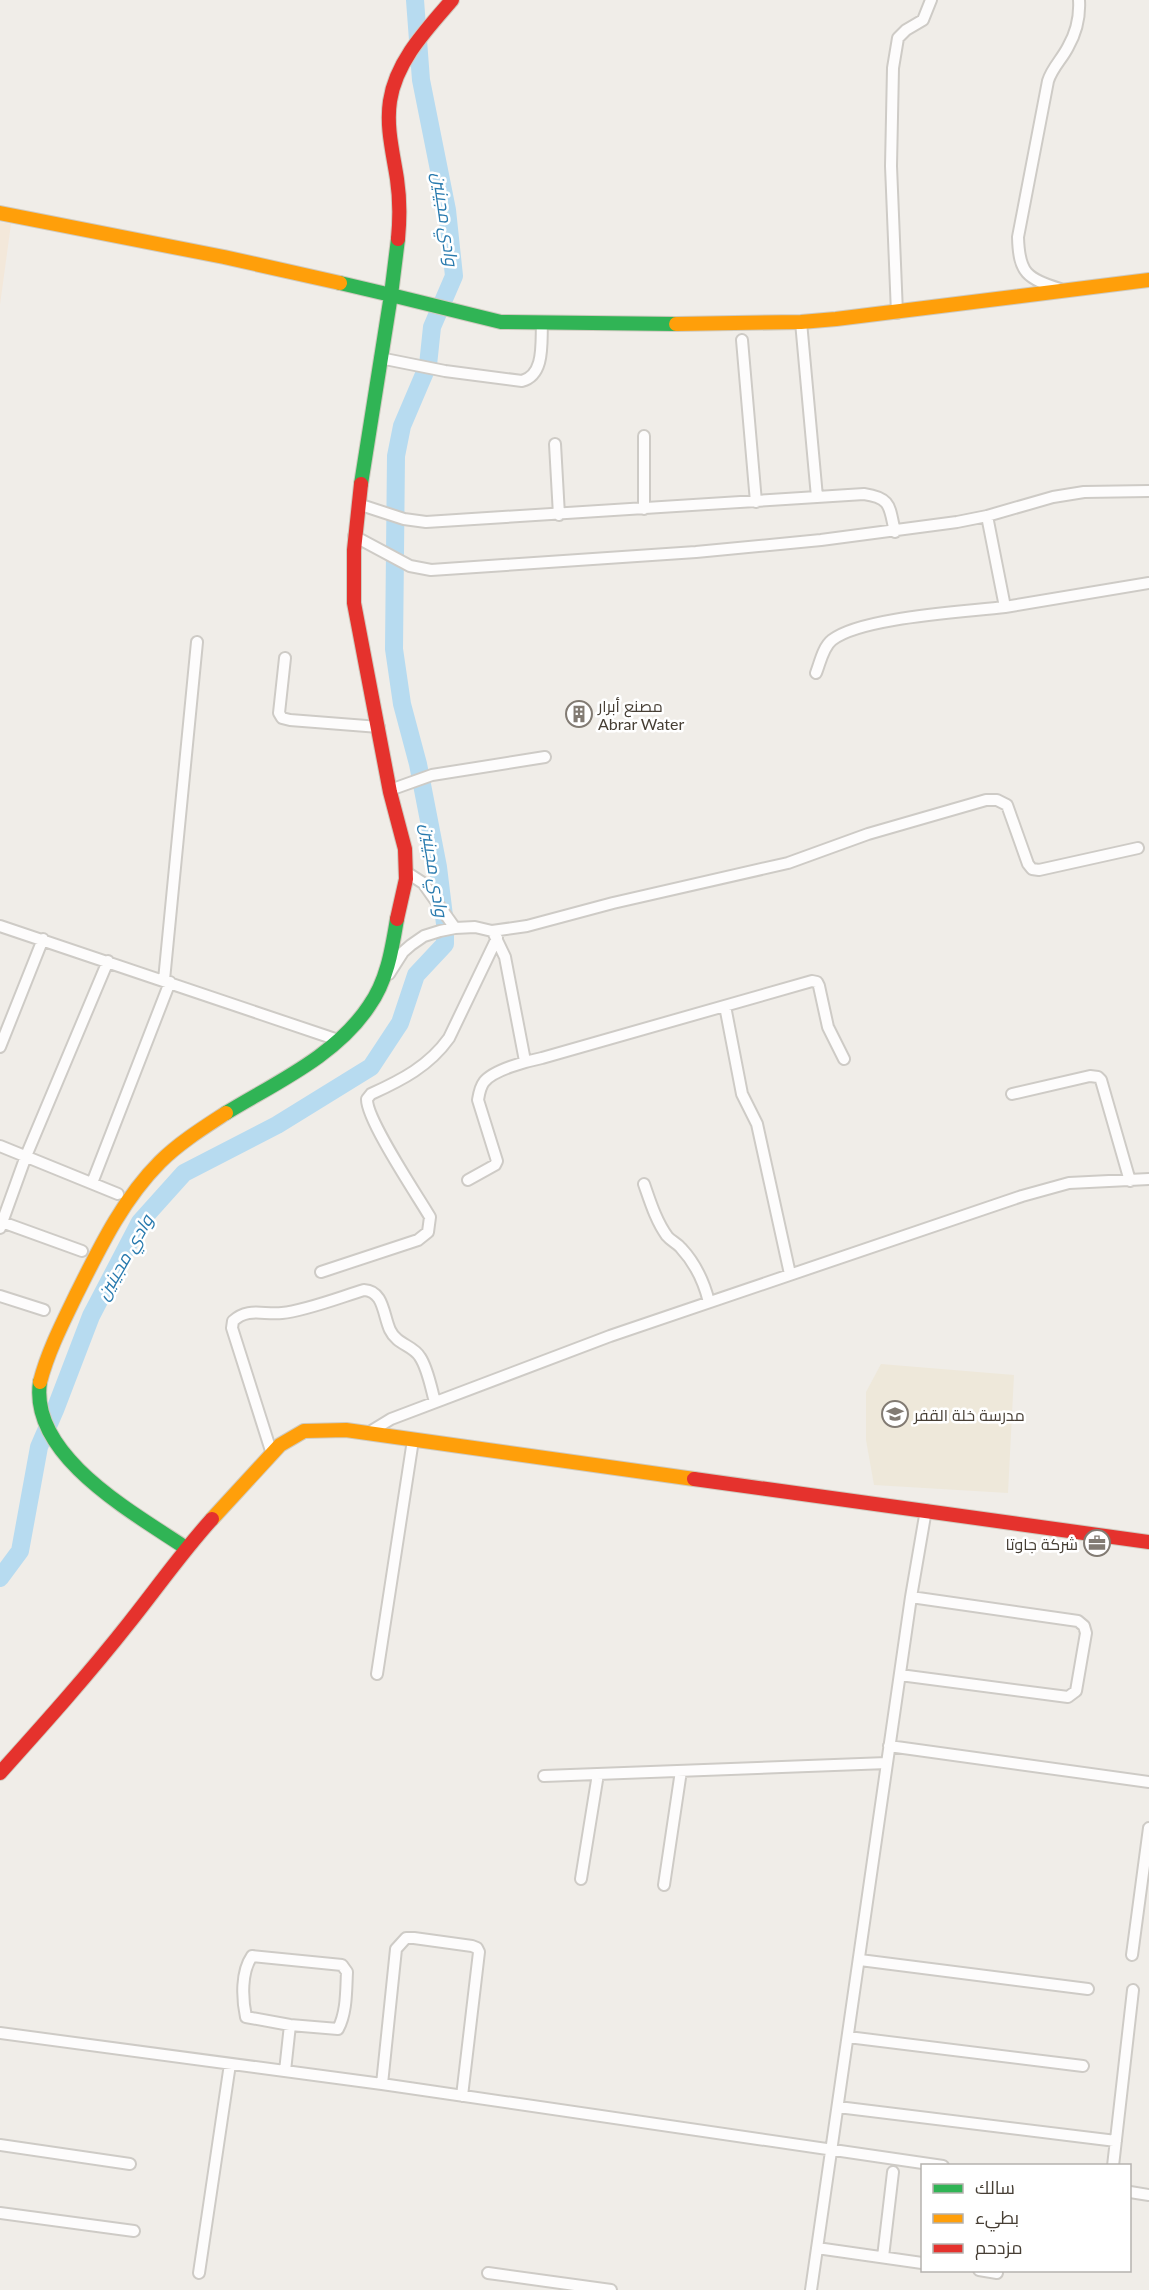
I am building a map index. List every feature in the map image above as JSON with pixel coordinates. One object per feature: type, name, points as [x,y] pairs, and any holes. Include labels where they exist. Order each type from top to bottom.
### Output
[{"type":"street","points":[[383,982],[406,872],[405,847],[396,787],[379,727],[355,608],[352,568],[354,536],[391,295],[400,216],[388,115],[391,94],[400,70],[411,51],[452,0]]},
{"type":"street","points":[[897,313],[891,166],[893,68],[898,38],[906,30],[923,20],[931,0]]},
{"type":"street","points":[[1065,291],[1032,279],[1025,274],[1018,237],[1048,81],[1069,46],[1080,15],[1079,0]]},
{"type":"street","points":[[0,213],[224,257],[430,303],[501,322],[801,322],[897,313],[1149,280]]},
{"type":"street","points":[[801,322],[817,497]]},
{"type":"street","points":[[380,358],[445,371],[511,380],[530,379],[538,368],[542,323]]},
{"type":"street","points":[[742,340],[756,502]]},
{"type":"street","points":[[644,436],[644,509]]},
{"type":"street","points":[[555,444],[559,515]]},
{"type":"street","points":[[354,536],[410,566],[431,570],[696,552],[895,532],[987,516],[1053,497],[1149,491]]},
{"type":"street","points":[[358,504],[404,519],[426,522],[864,494],[879,496],[888,503],[895,532]]},
{"type":"street","points":[[987,516],[1005,607]]},
{"type":"street","points":[[816,673],[824,651],[831,641],[856,627],[1005,607],[1149,582]]},
{"type":"street","points":[[92,1183],[167,981],[197,642]]},
{"type":"street","points":[[285,658],[279,713],[282,718],[379,727]]},
{"type":"street","points":[[396,787],[432,775],[546,757]]},
{"type":"street","points":[[186,1548],[82,1474],[69,1461],[42,1417],[38,1393],[44,1368],[93,1260],[116,1215],[126,1202],[178,1146],[315,1058],[338,1040],[360,1019],[403,952],[411,945],[424,936],[440,931],[475,927],[494,934],[613,903],[788,863],[868,834],[986,800],[997,800],[1006,805],[1028,864],[1032,869],[1039,870],[1138,848]]},
{"type":"street","points":[[406,872],[423,883],[455,928]]},
{"type":"street","points":[[0,926],[338,1040]]},
{"type":"street","points":[[494,934],[505,957],[525,1061]]},
{"type":"street","points":[[321,1272],[418,1240],[428,1232],[430,1217],[379,1130],[367,1106],[367,1099],[371,1094],[413,1074],[444,1045],[494,934]]},
{"type":"street","points":[[0,1047],[44,939]]},
{"type":"street","points":[[82,1251],[1,1225],[26,1156],[108,961]]},
{"type":"street","points":[[468,1179],[495,1165],[496,1161],[478,1100],[479,1091],[484,1081],[490,1076],[525,1061],[812,981],[817,982],[828,1027],[844,1059]]},
{"type":"street","points":[[725,1006],[742,1094],[757,1124],[790,1274]]},
{"type":"street","points":[[1012,1094],[1090,1076],[1098,1077],[1101,1080],[1130,1181]]},
{"type":"street","points":[[0,1146],[118,1194]]},
{"type":"street","points":[[368,1433],[391,1419],[610,1336],[1022,1196],[1059,1186],[1100,1181],[1149,1179]]},
{"type":"street","points":[[644,1184],[661,1227],[681,1248],[697,1270],[709,1302]]},
{"type":"street","points":[[272,1454],[232,1328],[233,1321],[239,1315],[247,1312],[285,1313],[364,1290],[372,1291],[377,1294],[390,1330],[398,1342],[420,1357],[435,1402]]},
{"type":"street","points":[[0,1296],[44,1310]]},
{"type":"street","points":[[0,1773],[67,1698],[129,1623],[186,1548],[272,1454],[290,1437],[304,1431],[329,1429],[368,1433],[1149,1542]]},
{"type":"street","points":[[377,1674],[413,1440]]},
{"type":"street","points":[[811,2290],[889,1746],[926,1510]]},
{"type":"street","points":[[900,1675],[1068,1696],[1077,1691],[1086,1633],[1084,1626],[1078,1621],[911,1598]]},
{"type":"street","points":[[889,1746],[1149,1782]]},
{"type":"street","points":[[544,1776],[887,1763]]},
{"type":"street","points":[[664,1886],[681,1771]]},
{"type":"street","points":[[581,1879],[598,1774]]},
{"type":"street","points":[[1132,1955],[1149,1828]]},
{"type":"street","points":[[382,2084],[396,1949],[406,1938],[472,1946],[479,1952],[462,2096]]},
{"type":"street","points":[[252,1956],[342,1965],[347,1972],[342,2022],[338,2029],[290,2025],[246,2017],[242,1999],[248,1962],[252,1956]]},
{"type":"street","points":[[860,1960],[1088,1989]]},
{"type":"street","points":[[1113,2164],[1133,1990]]},
{"type":"street","points":[[285,2071],[290,2025]]},
{"type":"street","points":[[0,2033],[382,2084],[929,2164]]},
{"type":"street","points":[[848,2037],[1083,2066]]},
{"type":"street","points":[[199,2273],[230,2064]]},
{"type":"street","points":[[838,2108],[1116,2141]]},
{"type":"street","points":[[0,2145],[130,2164]]},
{"type":"street","points":[[883,2257],[893,2172]]},
{"type":"street","points":[[1131,2192],[1149,2195]]},
{"type":"street","points":[[0,2213],[134,2232]]},
{"type":"street","points":[[817,2248],[921,2263]]},
{"type":"street","points":[[988,2272],[997,2273]]},
{"type":"street","points":[[488,2274],[611,2290]]},
{"type":"shaded area","points":[[0,222],[11,224],[0,305]]},
{"type":"shaded area","points":[[881,1364],[1014,1375],[1008,1493],[874,1485],[866,1440],[866,1392]]},
{"type":"waterway","name":"وادي مجينين","points":[[0,1578],[20,1551],[39,1447],[91,1316],[140,1222],[184,1173],[277,1125],[371,1067],[400,1023],[416,975],[445,944],[445,924],[438,867],[418,764],[402,704],[394,649],[396,456],[402,426],[428,365],[432,327],[454,276],[447,210],[421,80],[415,0]]},
{"type":"traffic: fast","points":[[398,239],[391,295],[501,322],[676,324]]},
{"type":"traffic: fast","points":[[340,283],[391,295],[361,484]]},
{"type":"traffic: fast","points":[[226,1113],[304,1067],[340,1040],[355,1024],[369,1006],[380,986],[391,953],[397,919]]},
{"type":"traffic: fast","points":[[40,1382],[41,1409],[51,1434],[68,1458],[89,1480],[114,1500],[186,1548]]},
{"type":"traffic: slow","points":[[0,213],[224,257],[340,283]]},
{"type":"traffic: slow","points":[[676,324],[801,322],[836,319],[1149,280]]},
{"type":"traffic: slow","points":[[40,1382],[66,1315],[104,1241],[135,1192],[167,1155],[226,1113]]},
{"type":"traffic: slow","points":[[212,1519],[280,1445],[304,1431],[346,1430],[694,1479]]},
{"type":"traffic: jam","points":[[398,239],[399,201],[389,130],[393,86],[414,46],[452,0]]},
{"type":"traffic: jam","points":[[361,484],[354,550],[354,603],[390,792],[405,849],[406,879],[397,919]]},
{"type":"traffic: jam","points":[[694,1479],[1149,1542]]},
{"type":"traffic: jam","points":[[0,1773],[98,1661],[212,1519]]},
{"type":"place","name":"مصنع أبرار Abrar Water","points":[[579,714]]},
{"type":"place","name":"مدرسة خلة القفر","points":[[895,1414]]},
{"type":"place","name":"شركة جاوتا","points":[[1097,1543]]}]
